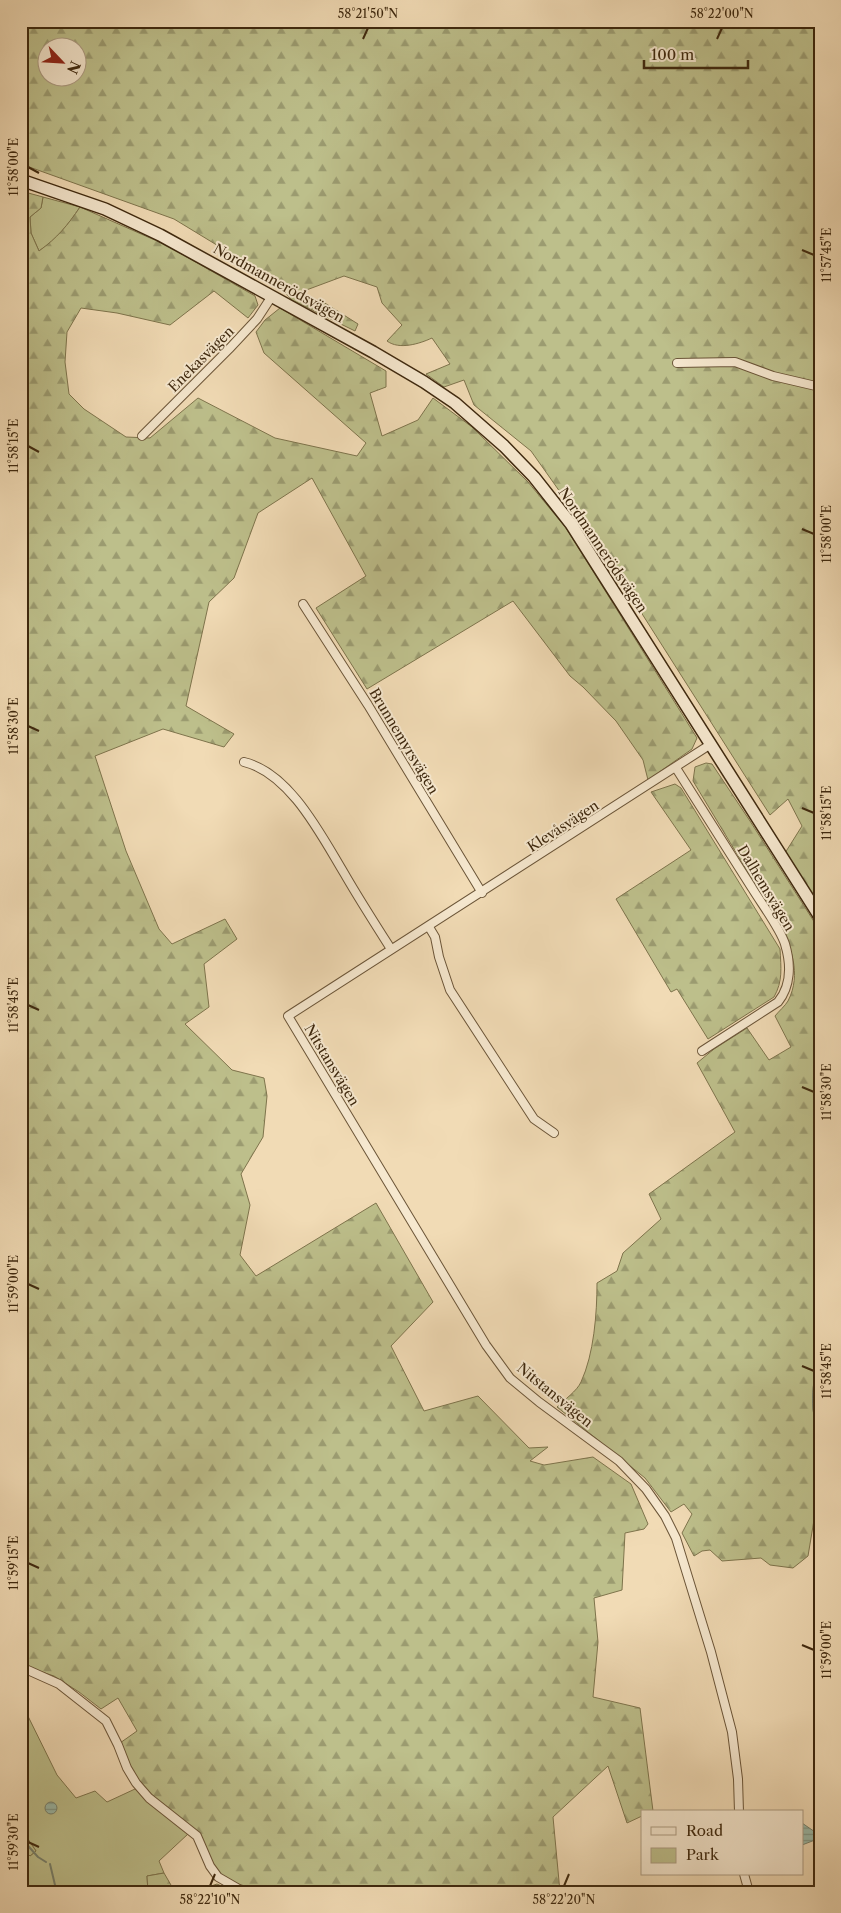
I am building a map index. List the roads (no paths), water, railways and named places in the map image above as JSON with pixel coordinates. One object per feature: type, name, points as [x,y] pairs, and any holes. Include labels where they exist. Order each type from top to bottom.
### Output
[{"type":"main road","name":"Nordmannerödsvägen","points":[[21,180],[105,209],[160,235],[272,296],[424,382],[455,403],[504,446],[534,476],[571,524],[820,917]]},
{"type":"street","name":"Enekasvägen","points":[[142,436],[230,350],[258,319],[272,296]]},
{"type":"street","points":[[677,363],[735,362],[773,376],[820,387]]},
{"type":"street","name":"Brunnemyrsvägen","points":[[303,604],[368,704],[482,893]]},
{"type":"street","name":"Klevåsvägen","points":[[288,1016],[711,744]]},
{"type":"street","points":[[244,762],[261,768],[279,782],[302,808],[391,948]]},
{"type":"street","name":"Dalhemsvägen","points":[[676,768],[764,908],[784,943],[788,961],[786,993],[778,1002],[702,1051]]},
{"type":"street","points":[[429,927],[435,937],[439,957],[450,990],[534,1119],[554,1133]]},
{"type":"street","name":"Nitstansvägen","points":[[288,1016],[486,1345],[510,1378],[539,1402],[619,1461],[646,1489],[665,1516],[676,1538],[711,1652],[732,1732],[738,1779],[739,1810]]},
{"type":"street","points":[[21,1667],[59,1684],[106,1721],[127,1768],[136,1783],[149,1798],[196,1836],[210,1866],[218,1877],[244,1892]]},
{"type":"street","points":[[745,1876],[749,1892]]},
{"type":"waterway","points":[[21,1838],[38,1857],[46,1862]]},
{"type":"waterway","points":[[50,1864],[55,1885],[59,1892]]}]
